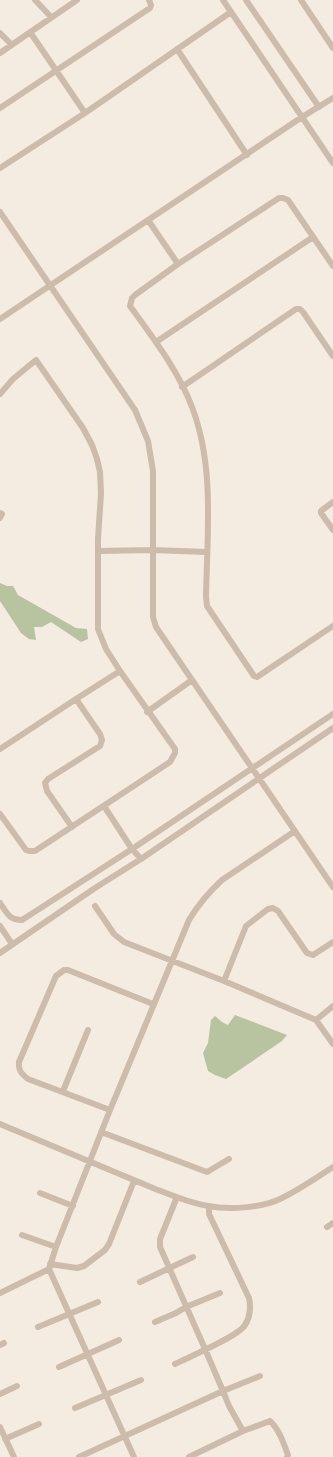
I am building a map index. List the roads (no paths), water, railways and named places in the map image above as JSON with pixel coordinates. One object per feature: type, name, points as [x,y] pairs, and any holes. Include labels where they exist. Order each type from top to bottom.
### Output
[{"type":"street","points":[[35,0],[51,17]]},
{"type":"street","points":[[0,53],[77,0]]},
{"type":"street","points":[[0,108],[150,8],[149,0]]},
{"type":"street","points":[[223,0],[333,163]]},
{"type":"street","points":[[246,0],[319,107]]},
{"type":"street","points":[[301,0],[333,48]]},
{"type":"street","points":[[0,168],[85,113],[231,12]]},
{"type":"street","points":[[30,32],[85,113]]},
{"type":"street","points":[[0,33],[12,45]]},
{"type":"street","points":[[177,49],[247,154]]},
{"type":"street","points":[[0,319],[302,117],[333,98]]},
{"type":"street","points":[[333,266],[288,200],[279,198],[178,264],[135,295],[130,306],[156,342],[182,387],[194,414],[200,434],[206,462],[208,514],[206,552],[207,606],[254,676],[257,677],[333,626]]},
{"type":"street","points":[[0,212],[135,410],[143,426],[148,441],[153,471],[153,622],[252,769],[330,878],[333,888]]},
{"type":"street","points":[[148,220],[178,264]]},
{"type":"street","points":[[156,342],[312,237]]},
{"type":"street","points":[[182,387],[296,310],[300,309],[304,312],[333,356]]},
{"type":"street","points":[[0,394],[13,379],[36,360],[83,428],[92,445],[100,472],[101,493],[98,551],[98,629],[106,648],[120,672],[174,749],[174,756],[170,762],[35,851],[29,851],[23,847],[0,814]]},
{"type":"street","points":[[333,502],[321,511],[333,530]]},
{"type":"street","points":[[0,512],[2,514],[0,518]]},
{"type":"street","points":[[98,551],[153,550],[206,552]]},
{"type":"street","points":[[0,749],[120,672]]},
{"type":"street","points":[[147,712],[192,680]]},
{"type":"street","points":[[72,827],[47,791],[45,783],[48,779],[100,746],[102,740],[100,734],[76,699]]},
{"type":"street","points":[[0,903],[9,916],[15,920],[22,920],[132,849],[333,714]]},
{"type":"street","points":[[0,953],[333,728]]},
{"type":"street","points":[[104,806],[140,859]]},
{"type":"street","points":[[134,1457],[107,1394],[69,1314],[49,1266],[153,1004],[195,909],[222,880],[295,831]]},
{"type":"street","points":[[95,906],[119,939],[129,945],[224,981],[316,1020],[333,1044]]},
{"type":"street","points":[[224,981],[245,928],[250,922],[268,909],[273,908],[278,910],[307,953],[310,955],[313,955],[333,942]]},
{"type":"street","points":[[0,926],[12,944]]},
{"type":"street","points":[[110,1110],[28,1079],[23,1075],[19,1068],[19,1062],[56,976],[64,970],[68,970],[153,1004]]},
{"type":"street","points":[[316,1020],[333,1006]]},
{"type":"street","points":[[63,1091],[88,1030]]},
{"type":"street","points":[[0,1124],[177,1198],[209,1206],[230,1208],[253,1206],[279,1199],[333,1167]]},
{"type":"street","points":[[101,1132],[207,1172],[229,1159]]},
{"type":"street","points":[[0,1292],[49,1266],[77,1268],[84,1266],[105,1250],[109,1244],[134,1181]]},
{"type":"street","points":[[40,1193],[73,1206]]},
{"type":"street","points":[[177,1198],[160,1239],[160,1247],[229,1406],[242,1431]]},
{"type":"street","points":[[175,1364],[232,1336],[242,1330],[246,1325],[250,1305],[249,1298],[209,1214],[209,1206]]},
{"type":"street","points":[[327,1227],[333,1223]]},
{"type":"street","points":[[22,1235],[56,1247]]},
{"type":"street","points":[[140,1282],[193,1257]]},
{"type":"street","points":[[155,1322],[220,1293]]},
{"type":"street","points":[[38,1327],[98,1302]]},
{"type":"street","points":[[59,1367],[119,1340]]},
{"type":"street","points":[[79,1457],[223,1391],[260,1376]]},
{"type":"street","points":[[75,1408],[140,1380]]},
{"type":"street","points":[[0,1394],[17,1386]]},
{"type":"street","points":[[189,1457],[242,1431],[270,1422],[277,1430],[288,1455],[287,1457]]},
{"type":"street","points":[[6,1439],[39,1424]]},
{"type":"street","points":[[0,1427],[14,1457]]}]
